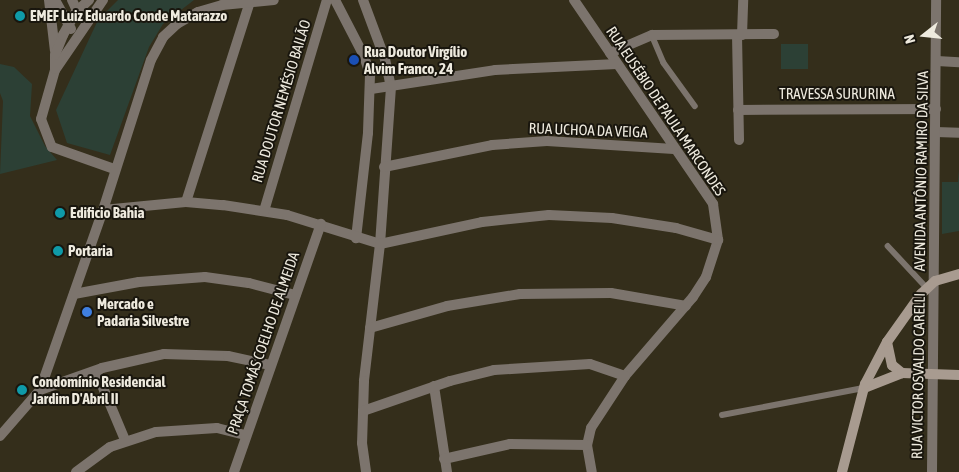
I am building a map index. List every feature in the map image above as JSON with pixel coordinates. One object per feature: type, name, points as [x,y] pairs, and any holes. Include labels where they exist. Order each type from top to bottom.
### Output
[{"type":"main road","points":[[842,472],[864,388],[887,342],[931,285],[959,274]]},
{"type":"main road","points":[[887,342],[892,364],[902,373]]},
{"type":"main road","points":[[864,388],[902,373],[959,375]]},
{"type":"street","points":[[50,0],[55,70]]},
{"type":"street","points":[[55,0],[68,26],[76,35]]},
{"type":"street","points":[[72,0],[76,12],[85,22]]},
{"type":"street","points":[[55,55],[76,12],[89,0]]},
{"type":"street","points":[[103,0],[76,35],[55,70],[41,113],[48,140],[60,152],[114,169]]},
{"type":"street","points":[[0,436],[40,390],[103,210],[114,169],[151,60],[163,37],[177,24],[198,12],[250,2],[274,0]]},
{"type":"street","name":"RUA DOUTOR NEMÉSIO BAILÃO","points":[[264,211],[327,0]]},
{"type":"street","points":[[335,0],[364,56],[371,89],[356,238]]},
{"type":"street","points":[[363,0],[385,59],[391,87],[380,244],[363,411],[366,472]]},
{"type":"street","name":"RUA EUSÉBIO DE PAULA MARCONDES","points":[[574,0],[713,204],[718,240],[706,277],[686,306],[625,376],[591,428],[587,445],[592,472]]},
{"type":"street","points":[[740,140],[737,74],[743,0]]},
{"type":"street","name":"AVENIDA ANTÔNIO RAMIRO DA SILVA","points":[[931,285],[936,132],[936,0]]},
{"type":"street","points":[[186,202],[250,2]]},
{"type":"street","points":[[610,53],[652,35],[774,34]]},
{"type":"street","points":[[937,62],[959,62]]},
{"type":"street","points":[[371,89],[495,70],[617,64]]},
{"type":"street","name":"TRAVESSA SURURINA","points":[[738,110],[936,108]]},
{"type":"street","points":[[936,132],[959,133]]},
{"type":"street","name":"RUA UCHOA DA VEIGA","points":[[384,167],[492,145],[547,141],[674,148]]},
{"type":"street","points":[[103,210],[186,202],[264,211],[321,224],[356,238],[380,244],[482,222],[548,215],[630,221],[676,228],[718,240]]},
{"type":"street","name":"PRAÇA TOMÁS COELHO DE ALMEIDA","points":[[234,472],[321,224]]},
{"type":"street","points":[[74,294],[139,282],[205,277],[249,283],[295,296]]},
{"type":"street","name":"RUA VICTOR OSVALDO CARELLI","points":[[931,285],[935,375],[932,472]]},
{"type":"street","points":[[370,328],[447,306],[520,294],[612,293],[686,306]]},
{"type":"street","points":[[40,390],[142,358],[180,353],[228,356],[270,365]]},
{"type":"street","points":[[363,411],[434,386],[494,370],[590,364],[625,376]]},
{"type":"street","points":[[96,371],[125,440]]},
{"type":"street","points":[[434,386],[447,472]]},
{"type":"street","points":[[76,472],[94,457],[125,440],[175,429],[217,428],[246,435]]},
{"type":"street","points":[[444,459],[510,444],[587,445]]},
{"type":"lane","points":[[652,35],[664,63],[695,106]]},
{"type":"lane","points":[[888,246],[931,285]]},
{"type":"lane","points":[[722,415],[864,388]]},
{"type":"green space","points":[[118,0],[194,0],[163,24],[149,47],[110,155],[67,143],[56,110],[98,20]]},
{"type":"green space","points":[[781,44],[808,44],[808,69],[781,69]]},
{"type":"green space","points":[[0,64],[14,67],[32,84],[30,116],[45,146],[57,160],[0,174],[3,101],[0,93]]},
{"type":"green space","points":[[959,170],[959,231],[942,234],[942,182],[958,182]]},
{"type":"place","name":"EMEF Luiz Eduardo Conde Matarazzo","points":[[20,16]]},
{"type":"place","name":"Rua Doutor Virgílio Alvim Franco, 24","points":[[354,60]]},
{"type":"place","name":"Edificio Bahia","points":[[60,213]]},
{"type":"place","name":"Portaria","points":[[58,251]]},
{"type":"place","name":"Mercado e Padaria Silvestre","points":[[87,312]]},
{"type":"place","name":"Condomínio Residencial Jardim D'Abril II","points":[[22,390]]}]
